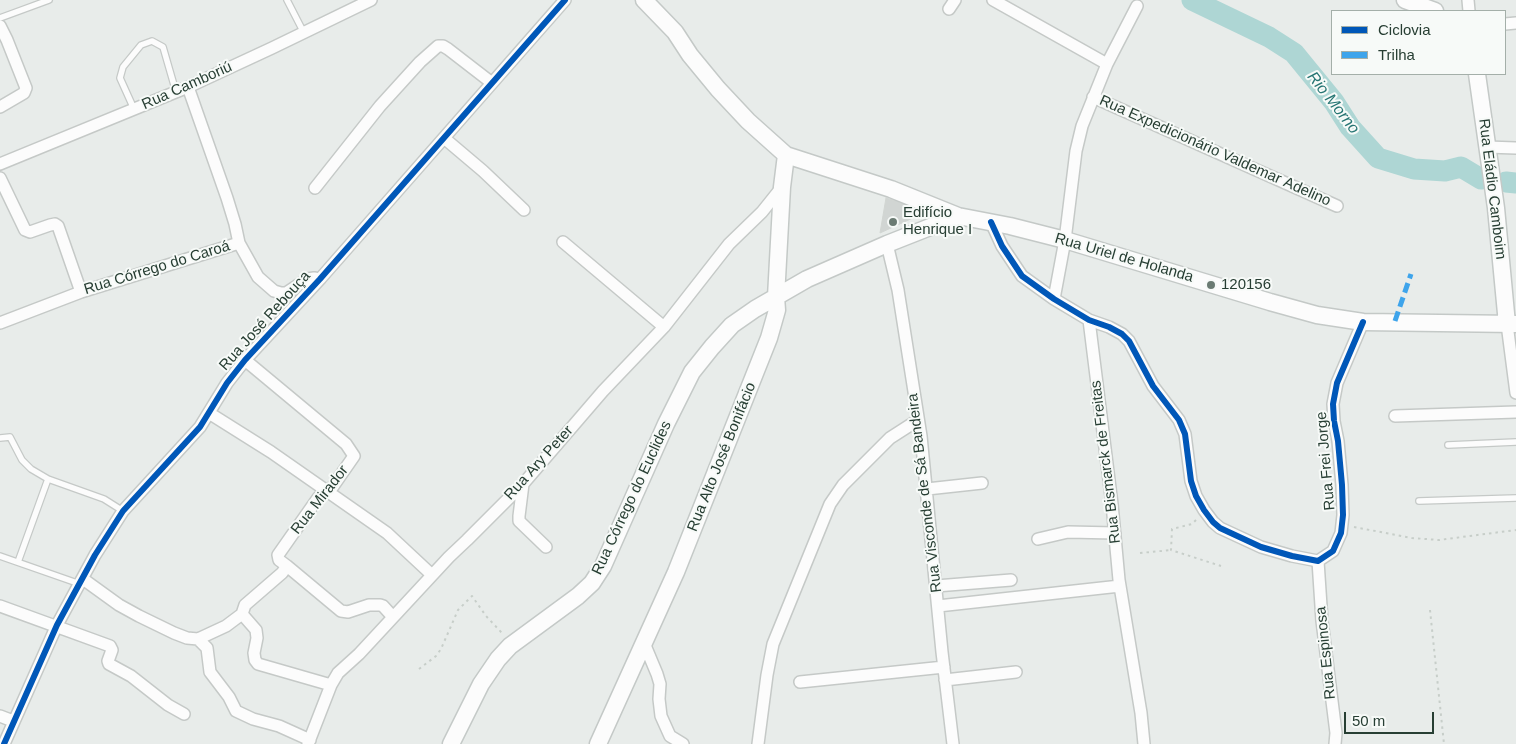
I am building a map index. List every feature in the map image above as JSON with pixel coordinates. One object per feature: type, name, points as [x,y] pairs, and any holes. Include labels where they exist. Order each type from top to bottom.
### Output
[{"type":"main road","points":[[644,0],[675,32],[690,55],[718,89],[748,121],[786,155]]},
{"type":"main road","points":[[1405,0],[1432,10]]},
{"type":"main road","name":"Rua Eládio Camboim","points":[[1477,75],[1511,324]]},
{"type":"main road","name":"Rua Alto José Bonifácio","points":[[598,744],[676,572],[762,357],[777,310],[776,297],[782,187],[786,155]]},
{"type":"main road","name":"Rua Uriel de Holanda","points":[[786,155],[891,189],[958,216],[1065,240],[1317,315],[1363,322],[1511,324]]},
{"type":"main road","points":[[776,297],[807,279],[958,216]]},
{"type":"main road","name":"Rua Córrego do Euclides","points":[[451,744],[481,684],[498,659],[512,644],[592,584],[603,566],[666,424],[692,372],[732,326],[755,309],[776,297]]},
{"type":"street","name":"Rua Camboriú","points":[[0,164],[188,87],[371,0]]},
{"type":"street","name":"Rua José Rebouça","points":[[4,744],[57,625],[123,511],[200,427],[226,383],[245,360],[320,279],[564,0]]},
{"type":"street","points":[[994,0],[1107,64]]},
{"type":"street","points":[[1054,299],[1065,240],[1076,151],[1082,126],[1107,64],[1137,6]]},
{"type":"street","points":[[0,26],[26,88],[25,91],[0,106]]},
{"type":"street","points":[[315,188],[380,106],[420,62],[438,46],[448,49],[492,83]]},
{"type":"street","points":[[188,87],[227,198],[235,224],[238,243]]},
{"type":"street","name":"Rua Expedicionário Valdemar Adelino","points":[[1093,96],[1337,206]]},
{"type":"street","points":[[444,138],[483,171],[524,210]]},
{"type":"street","points":[[1487,148],[1516,148]]},
{"type":"street","points":[[0,178],[25,230],[30,232],[50,225],[55,224],[58,226],[81,292]]},
{"type":"street","name":"Rua Ary Peter","points":[[309,742],[338,673],[523,484],[603,391],[664,327],[729,244],[762,212],[782,187]]},
{"type":"street","points":[[991,222],[1002,246],[1022,276],[1054,299],[1089,320],[1122,334],[1128,341],[1153,386],[1179,420],[1185,434],[1196,496],[1204,510],[1220,528],[1269,549],[1306,560],[1318,561]]},
{"type":"street","points":[[563,242],[664,327]]},
{"type":"street","name":"Rua Córrego do Caroá","points":[[0,323],[81,292],[238,243],[258,276],[274,291],[286,293],[307,279],[320,279]]},
{"type":"street","name":"Rua Visconde de Sá Bandeira","points":[[887,244],[898,290],[921,436],[953,744]]},
{"type":"street","name":"Rua Bismarck de Freitas","points":[[1089,320],[1120,586],[1141,713],[1144,744]]},
{"type":"street","name":"Rua Frei Jorge","points":[[1318,561],[1333,551],[1341,533],[1344,515],[1333,404],[1337,384],[1363,322]]},
{"type":"street","name":"Rua Eládio Camboim","points":[[1511,324],[1516,393]]},
{"type":"street","name":"Rua Mirador","points":[[245,360],[352,451],[353,457],[328,492],[323,493],[318,498],[278,555],[279,560],[286,566]]},
{"type":"street","points":[[1395,416],[1516,412]]},
{"type":"street","points":[[209,413],[271,452],[387,533],[432,575]]},
{"type":"street","points":[[758,744],[773,644],[830,504],[843,485],[890,438],[918,420]]},
{"type":"street","points":[[523,484],[519,521],[546,547]]},
{"type":"street","points":[[927,489],[982,484]]},
{"type":"street","points":[[1038,539],[1075,532],[1115,533]]},
{"type":"street","name":"Rua Espinosa","points":[[1318,561],[1322,621],[1336,733],[1335,744]]},
{"type":"street","points":[[198,639],[226,626],[242,614],[245,606],[270,584],[286,566],[341,611],[348,612],[369,606],[383,606],[393,617]]},
{"type":"street","points":[[936,586],[1011,580]]},
{"type":"street","points":[[81,581],[139,616],[174,633],[198,639],[207,648],[210,672],[226,693],[236,711],[240,714],[279,726],[309,742]]},
{"type":"street","points":[[938,606],[1120,586]]},
{"type":"street","points":[[0,606],[57,625],[110,646],[112,650],[108,660],[109,664],[131,676],[168,705],[184,714]]},
{"type":"street","points":[[242,614],[256,630],[257,638],[254,653],[258,664],[331,686]]},
{"type":"street","points":[[644,643],[660,684],[661,716],[671,740],[683,744]]},
{"type":"street","points":[[800,682],[944,667]]},
{"type":"street","points":[[945,680],[1016,672]]},
{"type":"street","points":[[0,716],[13,721]]},
{"type":"lane","points":[[0,18],[49,0]]},
{"type":"lane","points":[[288,0],[304,33]]},
{"type":"lane","points":[[134,109],[120,78],[123,67],[141,45],[152,41],[163,48],[176,92]]},
{"type":"lane","points":[[0,438],[10,437],[22,460],[31,469],[48,479],[104,499],[123,511]]},
{"type":"lane","points":[[1448,445],[1516,442]]},
{"type":"lane","points":[[18,562],[48,479]]},
{"type":"lane","points":[[1419,501],[1516,498]]},
{"type":"lane","points":[[0,556],[81,581]]},
{"type":"path","points":[[1171,550],[1172,529],[1192,524],[1204,510]]},
{"type":"path","points":[[1342,524],[1412,538],[1439,540],[1516,530]]},
{"type":"path","points":[[1140,553],[1171,550],[1221,566]]},
{"type":"path","points":[[419,669],[436,656],[458,610],[472,596],[486,616],[512,644]]},
{"type":"path","points":[[1430,610],[1444,744]]},
{"type":"building","name":"Edifício Henrique I","points":[[886,198],[928,211],[880,233]]},
{"type":"waterway","name":"Rio Morno","points":[[1192,0],[1269,37],[1294,53],[1334,102],[1350,127],[1378,158],[1414,169],[1445,171],[1461,167],[1481,179]]},
{"type":"waterway","name":"Rio Morno","points":[[1506,182],[1516,183]]},
{"type":"marked path","points":[[1395,321],[1411,274]]},
{"type":"cycle path","points":[[4,744],[57,625],[95,555],[123,511],[200,427],[227,383],[245,360],[320,279],[565,0]]},
{"type":"cycle path","points":[[991,222],[1002,246],[1022,276],[1054,299],[1089,320],[1122,334],[1129,341],[1153,386],[1179,420],[1185,434],[1191,481],[1196,496],[1213,522],[1220,528],[1261,547],[1292,556],[1318,561],[1333,551],[1341,533],[1343,515],[1342,485],[1333,404],[1337,383],[1363,322]]},
{"type":"place","name":"Edifício Henrique I","points":[[893,222]]},
{"type":"place","name":"120156","points":[[1211,285]]}]
